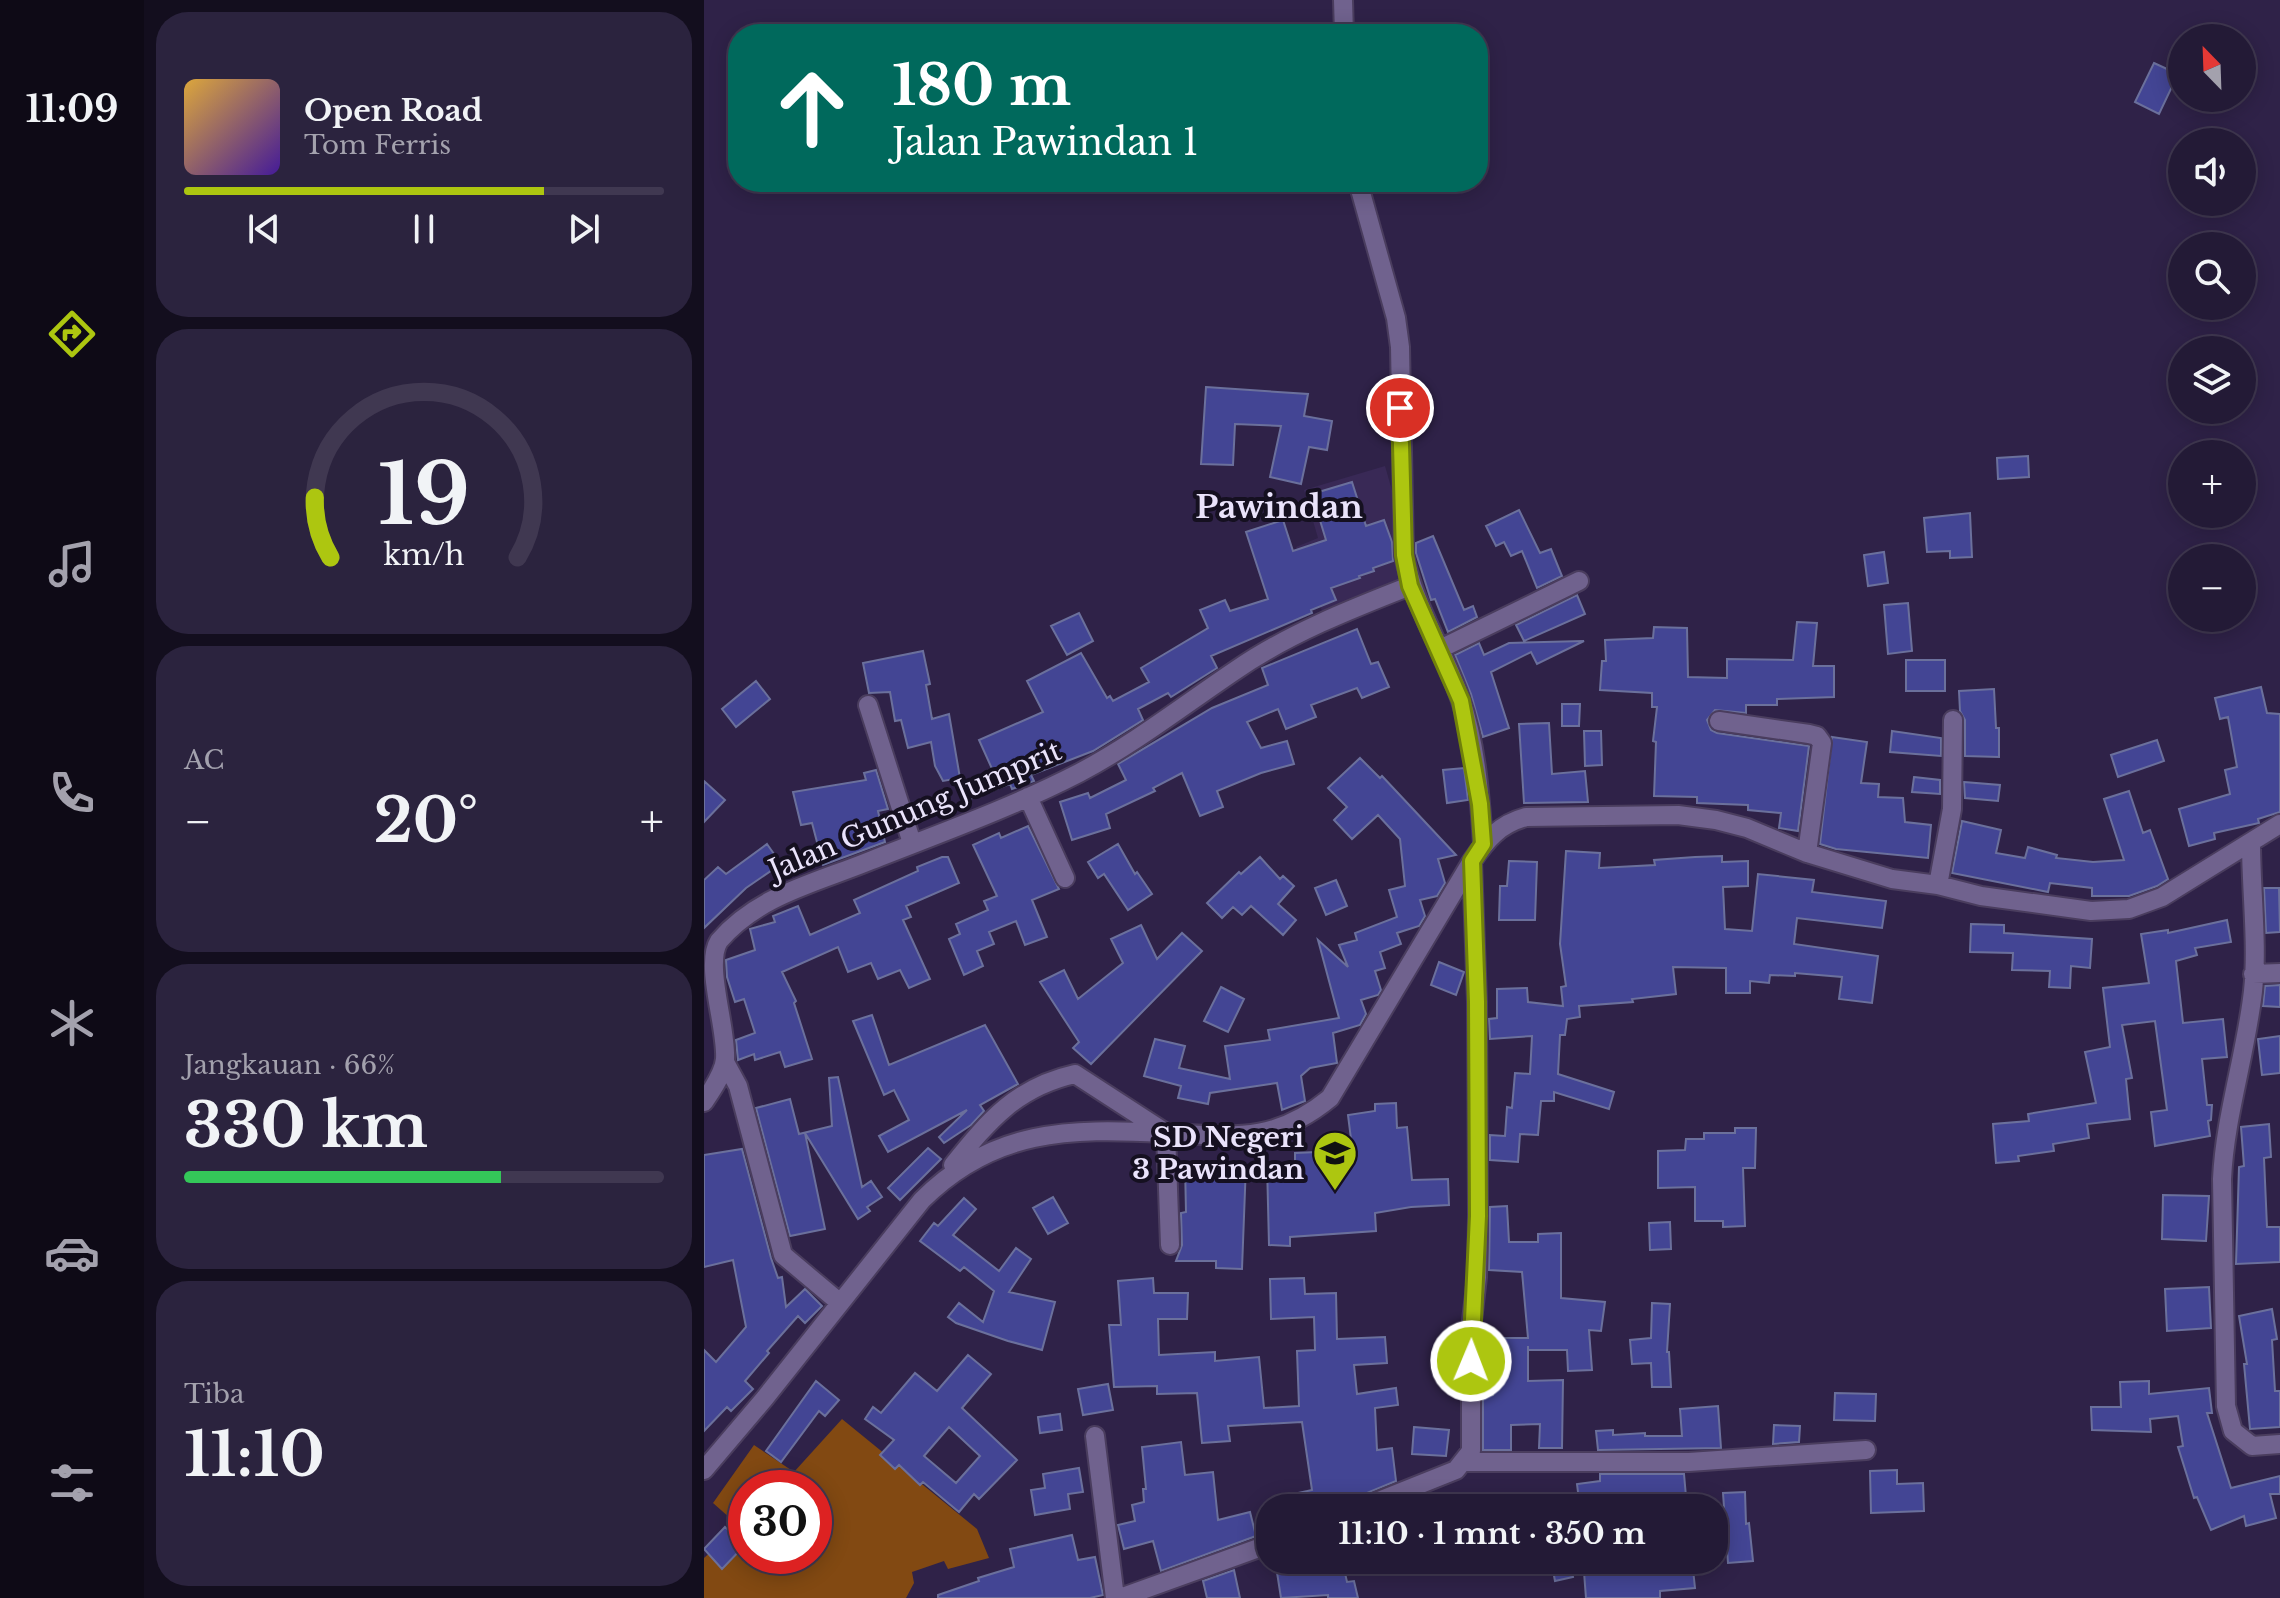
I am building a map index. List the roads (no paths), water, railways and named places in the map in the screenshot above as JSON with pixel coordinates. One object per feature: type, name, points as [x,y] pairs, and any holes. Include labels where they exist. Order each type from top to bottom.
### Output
[{"type":"street","points":[[1343,0],[1344,24]]},
{"type":"street","points":[[1361,192],[1396,318],[1400,347],[1404,555],[1410,586],[1461,701],[1480,804],[1483,844]]},
{"type":"street","points":[[1440,649],[1579,581]]},
{"type":"street","name":"Jalan Gunung Jumprit","points":[[725,1062],[723,1021],[711,968],[711,954],[719,942],[768,902],[806,882],[1028,797],[1081,772],[1265,652],[1410,586]]},
{"type":"street","points":[[868,705],[912,843]]},
{"type":"street","points":[[1938,885],[1952,809],[1953,720]]},
{"type":"street","points":[[1719,721],[1809,734],[1817,736],[1822,743],[1807,853]]},
{"type":"street","points":[[1028,797],[1065,878]]},
{"type":"street","points":[[941,1180],[992,1149],[1023,1139],[1075,1131],[1227,1137],[1257,1135],[1308,1116],[1330,1098],[1483,844],[1503,825],[1526,817],[1678,815],[1747,828],[1807,853],[1892,879],[2024,903],[2112,911],[2146,904],[2162,897],[2280,824]]},
{"type":"street","points":[[2251,843],[2253,974],[2246,1040],[2224,1149],[2226,1406],[2233,1431],[2239,1437],[2261,1448],[2280,1444]]},
{"type":"street","points":[[1399,1494],[1439,1479],[1465,1462],[1471,1451],[1471,1329],[1478,1216],[1477,1002],[1472,861]]},
{"type":"street","points":[[2253,974],[2280,973]]},
{"type":"street","points":[[704,1102],[725,1062]]},
{"type":"street","points":[[725,1062],[738,1086],[783,1255],[839,1302]]},
{"type":"street","points":[[704,1470],[986,1125],[1020,1094],[1046,1081],[1075,1074],[1166,1133]]},
{"type":"street","points":[[1166,1133],[1170,1245]]},
{"type":"street","points":[[1095,1436],[1118,1598],[1256,1549]]},
{"type":"street","points":[[1465,1462],[1689,1462],[1866,1450]]},
{"type":"place","name":"SD Negeri 3 Pawindan","points":[[1335,1192]]},
{"type":"district","name":"Pawindan","points":[[1279,507]]}]
